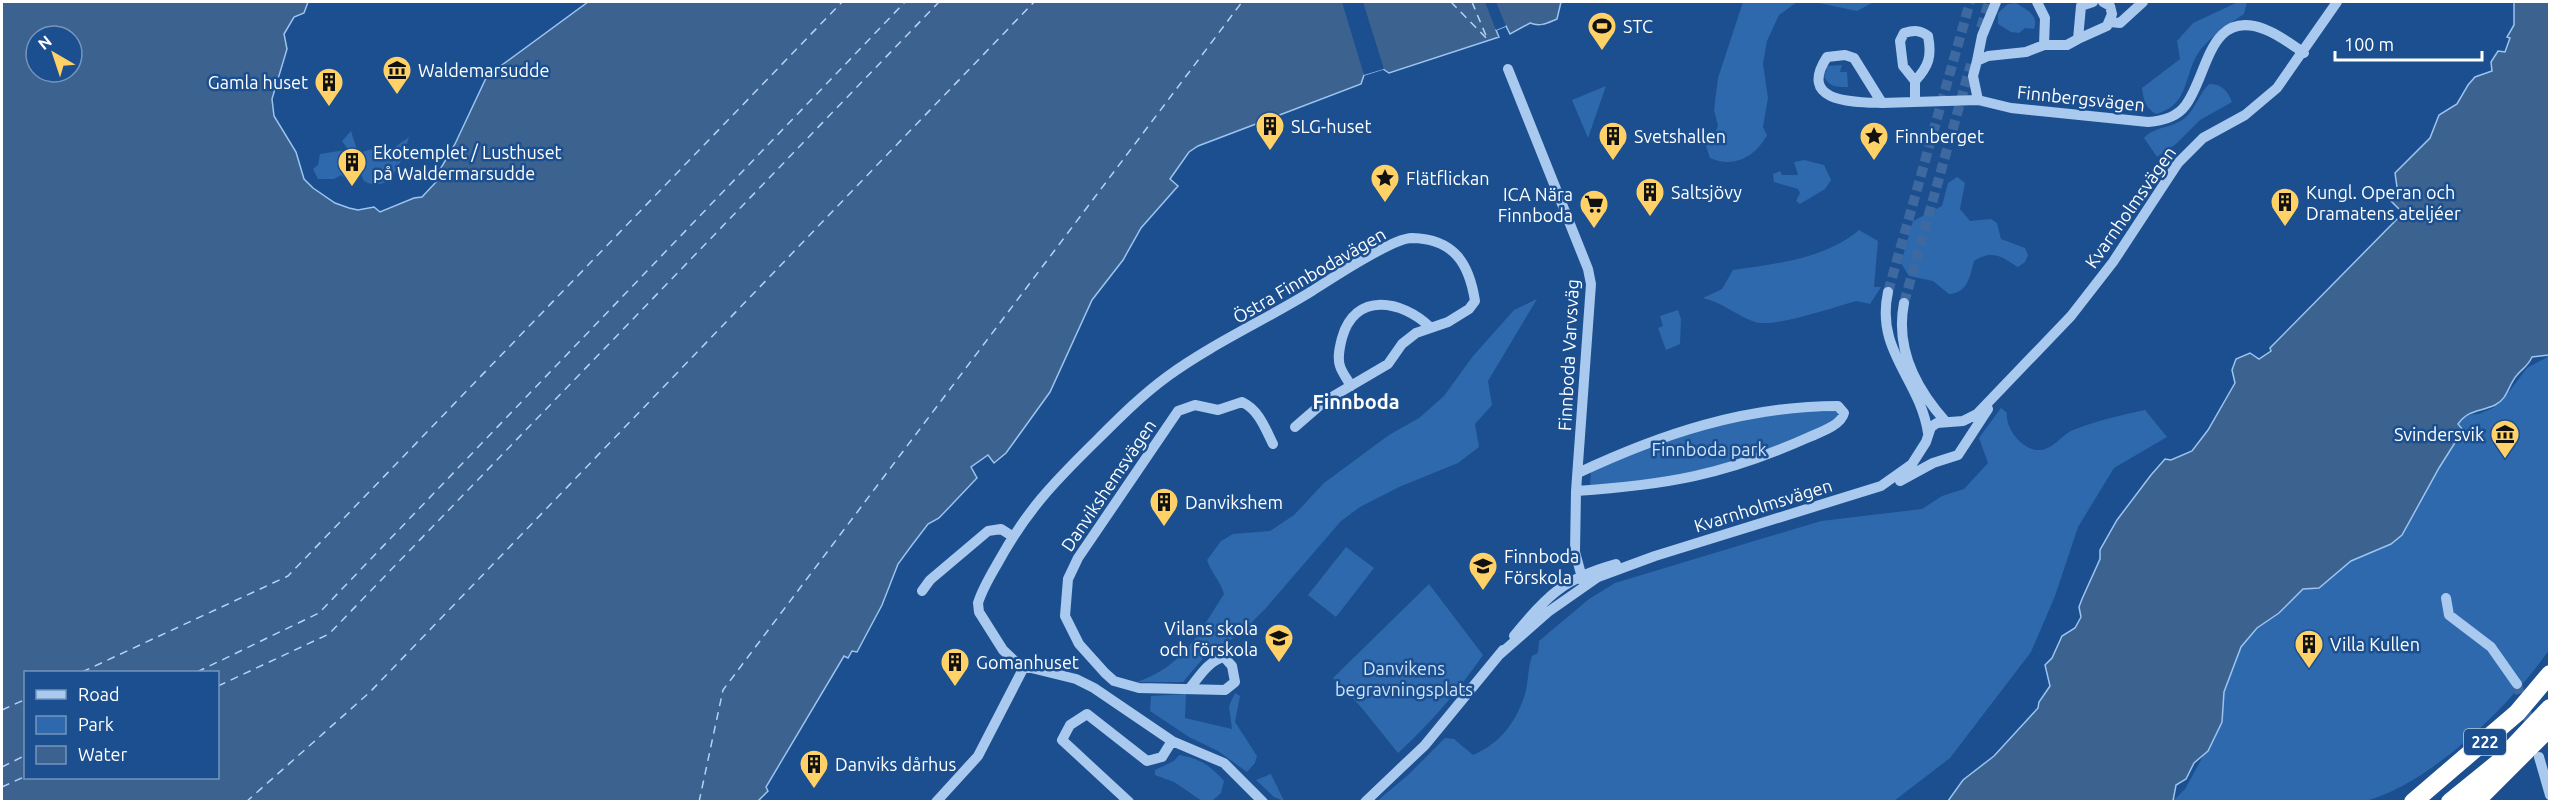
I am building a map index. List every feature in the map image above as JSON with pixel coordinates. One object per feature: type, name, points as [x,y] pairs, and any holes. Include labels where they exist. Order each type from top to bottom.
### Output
[{"type":"highway","name":"222","points":[[2413,801],[2457,767],[2517,713],[2550,674]]},
{"type":"highway","points":[[2450,801],[2498,763],[2550,708]]},
{"type":"highway","name":"222","points":[[2475,801],[2550,727]]},
{"type":"street","points":[[1978,100],[1972,76],[1982,36],[1996,2]]},
{"type":"street","points":[[2037,2],[2045,18],[2044,45]]},
{"type":"street","points":[[2078,39],[2082,6],[2093,2]]},
{"type":"street","points":[[1977,61],[1988,56],[2026,52],[2044,45],[2067,45],[2088,33],[2101,31],[2110,22],[2112,14],[2110,6],[2103,2]]},
{"type":"street","points":[[2110,22],[2121,23],[2143,2]]},
{"type":"street","name":"Kvarnholmsvägen","points":[[1881,486],[1905,471],[1937,423],[1950,422],[1977,414],[2058,331],[2103,276],[2178,163],[2190,149],[2212,131],[2257,107],[2277,88],[2337,2]]},
{"type":"street","name":"Finnbergsvägen","points":[[1882,103],[1854,58],[1845,55],[1827,57],[1819,79],[1821,90],[1839,101],[1882,103],[1978,100],[2054,114],[2157,122],[2167,119],[2186,105],[2214,42],[2231,29],[2253,26],[2261,28],[2304,52]]},
{"type":"street","name":"Finnboda Varvsväg","points":[[1508,69],[1588,269],[1591,284],[1576,491],[1575,541],[1581,580]]},
{"type":"street","points":[[1915,81],[1915,102]]},
{"type":"street","name":"Östra Finnbodavägen","points":[[1024,667],[1003,650],[977,608],[980,596],[1012,536],[1042,494],[1131,406],[1169,375],[1357,263],[1410,238],[1429,241],[1452,250],[1463,260],[1470,275],[1475,301],[1469,309],[1448,322],[1430,327],[1408,339],[1388,364],[1325,402],[1295,428]]},
{"type":"street","points":[[1888,292],[1884,310],[1885,328],[1920,405],[1932,454],[1944,459]]},
{"type":"street","points":[[1904,303],[1901,330],[1909,365],[1920,389],[1963,435],[1962,449]]},
{"type":"street","points":[[1351,386],[1340,365],[1339,354],[1344,330],[1351,318],[1376,305],[1387,304],[1417,314],[1430,327]]},
{"type":"street","name":"Kvarnholmsvägen","points":[[1365,801],[1425,745],[1499,655],[1581,580],[1881,486],[1891,485],[1944,459],[1958,455],[2002,388]]},
{"type":"street","name":"Danvikshemsvägen","points":[[1114,681],[1087,653],[1067,624],[1064,607],[1065,593],[1068,579],[1078,558],[1178,411],[1195,405],[1218,410],[1242,402],[1263,422],[1273,444]]},
{"type":"street","points":[[1576,491],[1676,482],[1742,465],[1840,422],[1844,413],[1838,406],[1826,406],[1784,409],[1725,419],[1651,440],[1578,472]]},
{"type":"street","points":[[922,591],[930,580],[988,531],[1001,530],[1012,536]]},
{"type":"street","points":[[2446,598],[2449,615],[2491,647],[2517,684]]},
{"type":"street","points":[[936,801],[978,756],[1024,667],[1076,679],[1106,696],[1172,741],[1224,763],[1263,801]]},
{"type":"street","points":[[1106,696],[1114,681],[1139,688],[1189,689]]},
{"type":"street","points":[[1129,801],[1062,740],[1070,725],[1087,714],[1147,761],[1162,757],[1172,741]]},
{"type":"street","points":[[2540,757],[2550,795]]},
{"type":"green space","points":[[1743,2],[1797,2],[1779,15],[1767,41],[1763,64],[1768,98],[1763,127],[1767,135],[1757,149],[1743,158],[1736,161],[1719,161],[1710,158],[1706,146],[1712,140],[1718,126],[1714,110],[1718,78]]},
{"type":"green space","points":[[1814,2],[1893,2],[1872,3],[1857,11]]},
{"type":"green space","points":[[2238,2],[2247,2],[2244,14],[2216,34],[2201,49],[2195,58],[2181,96],[2167,110],[2156,114],[2149,109],[2143,97],[2142,88],[2180,59],[2177,41],[2193,23]]},
{"type":"green space","points":[[2016,3],[2033,16],[2034,29],[2025,28],[2019,33],[2011,32],[1998,24],[1998,13],[2008,4]]},
{"type":"green space","points":[[1842,65],[1840,72],[1847,72],[1848,87],[1833,86],[1824,76],[1828,66]]},
{"type":"green space","points":[[2209,84],[2218,85],[2224,89],[2232,102],[2200,120],[2176,144],[2157,157],[2144,138],[2187,116]]},
{"type":"green space","points":[[1606,86],[1588,138],[1572,100]]},
{"type":"green space","points":[[351,131],[358,153],[380,147],[385,154],[409,137],[400,164],[389,179],[382,184],[374,185],[364,181],[354,158],[342,141]]},
{"type":"green space","points":[[345,150],[356,168],[352,178],[348,180],[341,175],[334,179],[318,179],[313,169],[318,165],[320,154]]},
{"type":"green space","points":[[1804,160],[1824,165],[1831,180],[1825,189],[1800,204],[1796,201],[1800,193],[1798,189],[1774,182],[1773,174],[1780,171],[1782,175],[1798,175],[1794,162]]},
{"type":"green space","points":[[1957,177],[1965,183],[1960,209],[1970,221],[1991,219],[1997,223],[2001,239],[2025,248],[2028,255],[2025,262],[2018,267],[1997,256],[1981,257],[1974,261],[1964,287],[1960,291],[1949,294],[1933,281],[1909,276],[1901,263],[1913,221],[1942,206],[1948,183]]},
{"type":"green space","points":[[1859,230],[1878,241],[1874,287],[1881,287],[1870,304],[1856,301],[1805,316],[1764,323],[1755,322],[1703,298],[1722,289],[1733,270],[1799,259],[1815,254],[1846,240]]},
{"type":"green space","points":[[1537,299],[1488,381],[1492,405],[1475,424],[1479,447],[1458,463],[1399,487],[1360,507],[1341,521],[1265,609],[1241,633],[1205,656],[1183,682],[1137,682],[1167,667],[1189,647],[1224,594],[1207,560],[1221,541],[1233,534],[1270,531],[1294,515],[1324,483],[1389,435],[1419,418],[1444,396],[1473,356],[1514,310]]},
{"type":"green space","points":[[1678,310],[1681,319],[1680,344],[1666,350],[1658,328],[1663,326],[1660,316]]},
{"type":"green space","points":[[2549,356],[2549,650],[2514,694],[2492,717],[2442,760],[2390,792],[2365,801],[2173,801],[2185,789],[2222,722],[2224,692],[2241,647],[2257,628],[2279,613],[2303,589],[2319,588],[2351,561],[2391,544],[2402,535],[2463,430],[2458,424],[2465,415],[2479,414],[2495,407],[2527,368]]},
{"type":"green space","points":[[2001,408],[2007,413],[2012,432],[2022,443],[2035,450],[2046,449],[2069,432],[2082,427],[2145,410],[2167,437],[2114,468],[2078,527],[2055,596],[2031,652],[1950,758],[1894,801],[1377,801],[1408,775],[1445,738],[1454,739],[1473,755],[1498,739],[1511,724],[1520,707],[1526,692],[1530,661],[1532,656],[1538,653],[1539,641],[1589,599],[1615,583],[1821,521],[1922,509],[1942,496],[1964,489],[1988,463],[1979,438]]},
{"type":"green space","name":"Finnboda park","points":[[1800,411],[1837,412],[1839,418],[1765,453],[1667,480],[1590,486],[1591,471],[1653,444],[1730,422]]},
{"type":"green space","points":[[1346,547],[1374,568],[1336,617],[1308,595]]},
{"type":"green space","name":"Danvikens begravningsplats","points":[[1429,584],[1483,655],[1444,706],[1398,753],[1361,707],[1333,678]]},
{"type":"green space","points":[[1235,693],[1240,696],[1235,722],[1257,756],[1255,763],[1247,772],[1218,751],[1189,737],[1150,711],[1151,696],[1186,694],[1185,718],[1232,729],[1229,706]]},
{"type":"green space","points":[[1179,755],[1204,763],[1214,771],[1224,781],[1221,793],[1212,801],[1202,801],[1174,782],[1155,775],[1155,770],[1174,761]]},
{"type":"green space","points":[[1271,774],[1284,801],[1274,797],[1256,780]]},
{"type":"water","points":[[2,2],[308,2],[304,13],[294,17],[284,34],[287,49],[272,99],[274,116],[296,152],[304,179],[313,188],[335,203],[358,210],[374,207],[380,212],[422,197],[437,181],[438,173],[455,144],[487,76],[588,2],[1561,2],[1557,19],[1550,22],[1541,25],[1530,23],[1510,34],[1506,26],[1496,30],[1499,37],[1389,73],[1383,69],[1364,75],[1361,84],[1198,146],[1189,152],[1170,179],[1178,186],[1141,228],[1123,260],[1092,300],[1050,392],[1006,453],[994,463],[988,455],[971,467],[977,478],[939,518],[928,524],[898,564],[882,605],[857,652],[852,651],[848,658],[844,656],[766,787],[768,791],[758,801],[2,802]]},
{"type":"water","points":[[2514,2],[2549,2],[2549,355],[2532,357],[2499,402],[2462,419],[2458,424],[2463,430],[2402,535],[2391,544],[2351,561],[2319,588],[2303,589],[2279,613],[2257,628],[2241,647],[2224,692],[2222,722],[2208,751],[2194,763],[2186,779],[2176,785],[2173,801],[1948,801],[1963,780],[1994,756],[2038,708],[2039,702],[2050,686],[2045,665],[2052,658],[2062,636],[2075,628],[2081,617],[2079,607],[2100,559],[2100,550],[2117,520],[2165,459],[2171,460],[2192,451],[2208,430],[2235,383],[2232,370],[2236,359],[2250,353],[2259,359],[2271,351],[2270,348],[2403,213],[2391,201],[2397,187],[2395,173],[2430,138],[2439,115],[2457,104],[2475,77],[2492,71],[2491,62],[2498,51],[2505,52],[2510,38],[2507,37],[2514,25]]},
{"type":"pier","points":[[1342,2],[1363,2],[1384,69],[1364,75]]},
{"type":"pier","points":[[1485,2],[1496,2],[1506,26],[1496,30]]},
{"type":"ferry route","points":[[84,671],[288,576],[842,2]]},
{"type":"ferry route","points":[[199,671],[319,613],[905,2]]},
{"type":"ferry route","points":[[219,686],[329,634],[939,2]]},
{"type":"ferry route","points":[[246,802],[370,692],[1034,2]]},
{"type":"ferry route","points":[[699,802],[723,690],[1242,2]]},
{"type":"ferry route","points":[[1451,2],[1489,41]]},
{"type":"ferry route","points":[[1472,2],[1487,38]]},
{"type":"ferry route","points":[[2,710],[24,700]]},
{"type":"ferry route","points":[[2,767],[24,756]]},
{"type":"ferry route","points":[[2,787],[24,777]]},
{"type":"tunnel","points":[[1888,292],[1970,2]]},
{"type":"tunnel","points":[[1981,28],[1989,2]]},
{"type":"tunnel","points":[[1904,303],[1971,64]]},
{"type":"tunnel","points":[[2517,684],[2532,730]]},
{"type":"place","name":"STC","points":[[1602,52]]},
{"type":"place","name":"Waldemarsudde","points":[[397,96]]},
{"type":"place","name":"Gamla huset","points":[[329,108]]},
{"type":"place","name":"SLG-huset","points":[[1270,152]]},
{"type":"place","name":"Svetshallen","points":[[1613,162]]},
{"type":"place","name":"Finnberget","points":[[1874,162]]},
{"type":"place","name":"Ekotemplet / Lusthuset på Waldermarsudde","points":[[352,188]]},
{"type":"place","name":"Flätflickan","points":[[1385,204]]},
{"type":"place","name":"Saltsjövy","points":[[1650,218]]},
{"type":"place","name":"Kungl. Operan och Dramatens ateljéer","points":[[2285,228]]},
{"type":"place","name":"ICA Nära Finnboda","points":[[1594,230]]},
{"type":"place","name":"Svindersvik","points":[[2505,460]]},
{"type":"place","name":"Danvikshem","points":[[1164,528]]},
{"type":"place","name":"Finnboda Förskola","points":[[1483,592]]},
{"type":"place","name":"Vilans skola och förskola","points":[[1279,664]]},
{"type":"place","name":"Villa Kullen","points":[[2309,670]]},
{"type":"place","name":"Gomanhuset","points":[[955,688]]},
{"type":"place","name":"Danviks dårhus","points":[[814,790]]},
{"type":"district","name":"Finnboda","points":[[1356,401]]}]
